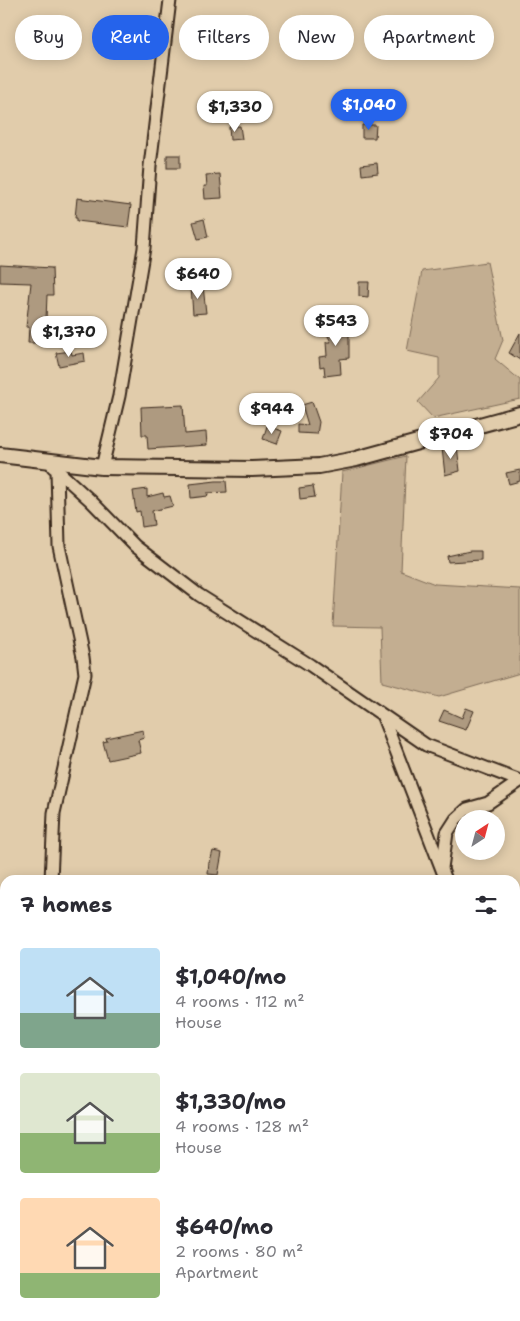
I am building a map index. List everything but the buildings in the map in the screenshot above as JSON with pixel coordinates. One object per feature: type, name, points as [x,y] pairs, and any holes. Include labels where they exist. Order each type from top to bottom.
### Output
[{"type":"street","points":[[102,468],[119,396],[144,248],[150,166],[170,0]]},
{"type":"street","points":[[0,455],[102,468],[252,469],[319,466],[356,459],[520,414]]},
{"type":"street","points":[[43,461],[57,470],[144,553],[199,595],[310,665],[382,717],[426,745],[520,781]]},
{"type":"street","points":[[51,875],[54,813],[84,674],[84,658],[59,546],[57,470]]},
{"type":"street","points":[[382,717],[444,875]]},
{"type":"street","points":[[444,875],[447,834],[456,819],[467,809],[488,802],[520,781]]},
{"type":"shaded area","points":[[487,262],[503,340],[495,359],[520,380],[520,399],[433,418],[418,402],[439,378],[439,358],[407,351],[422,271]]},
{"type":"shaded area","points":[[406,456],[401,571],[435,584],[520,589],[520,673],[439,697],[382,682],[380,627],[333,626],[342,472]]}]
